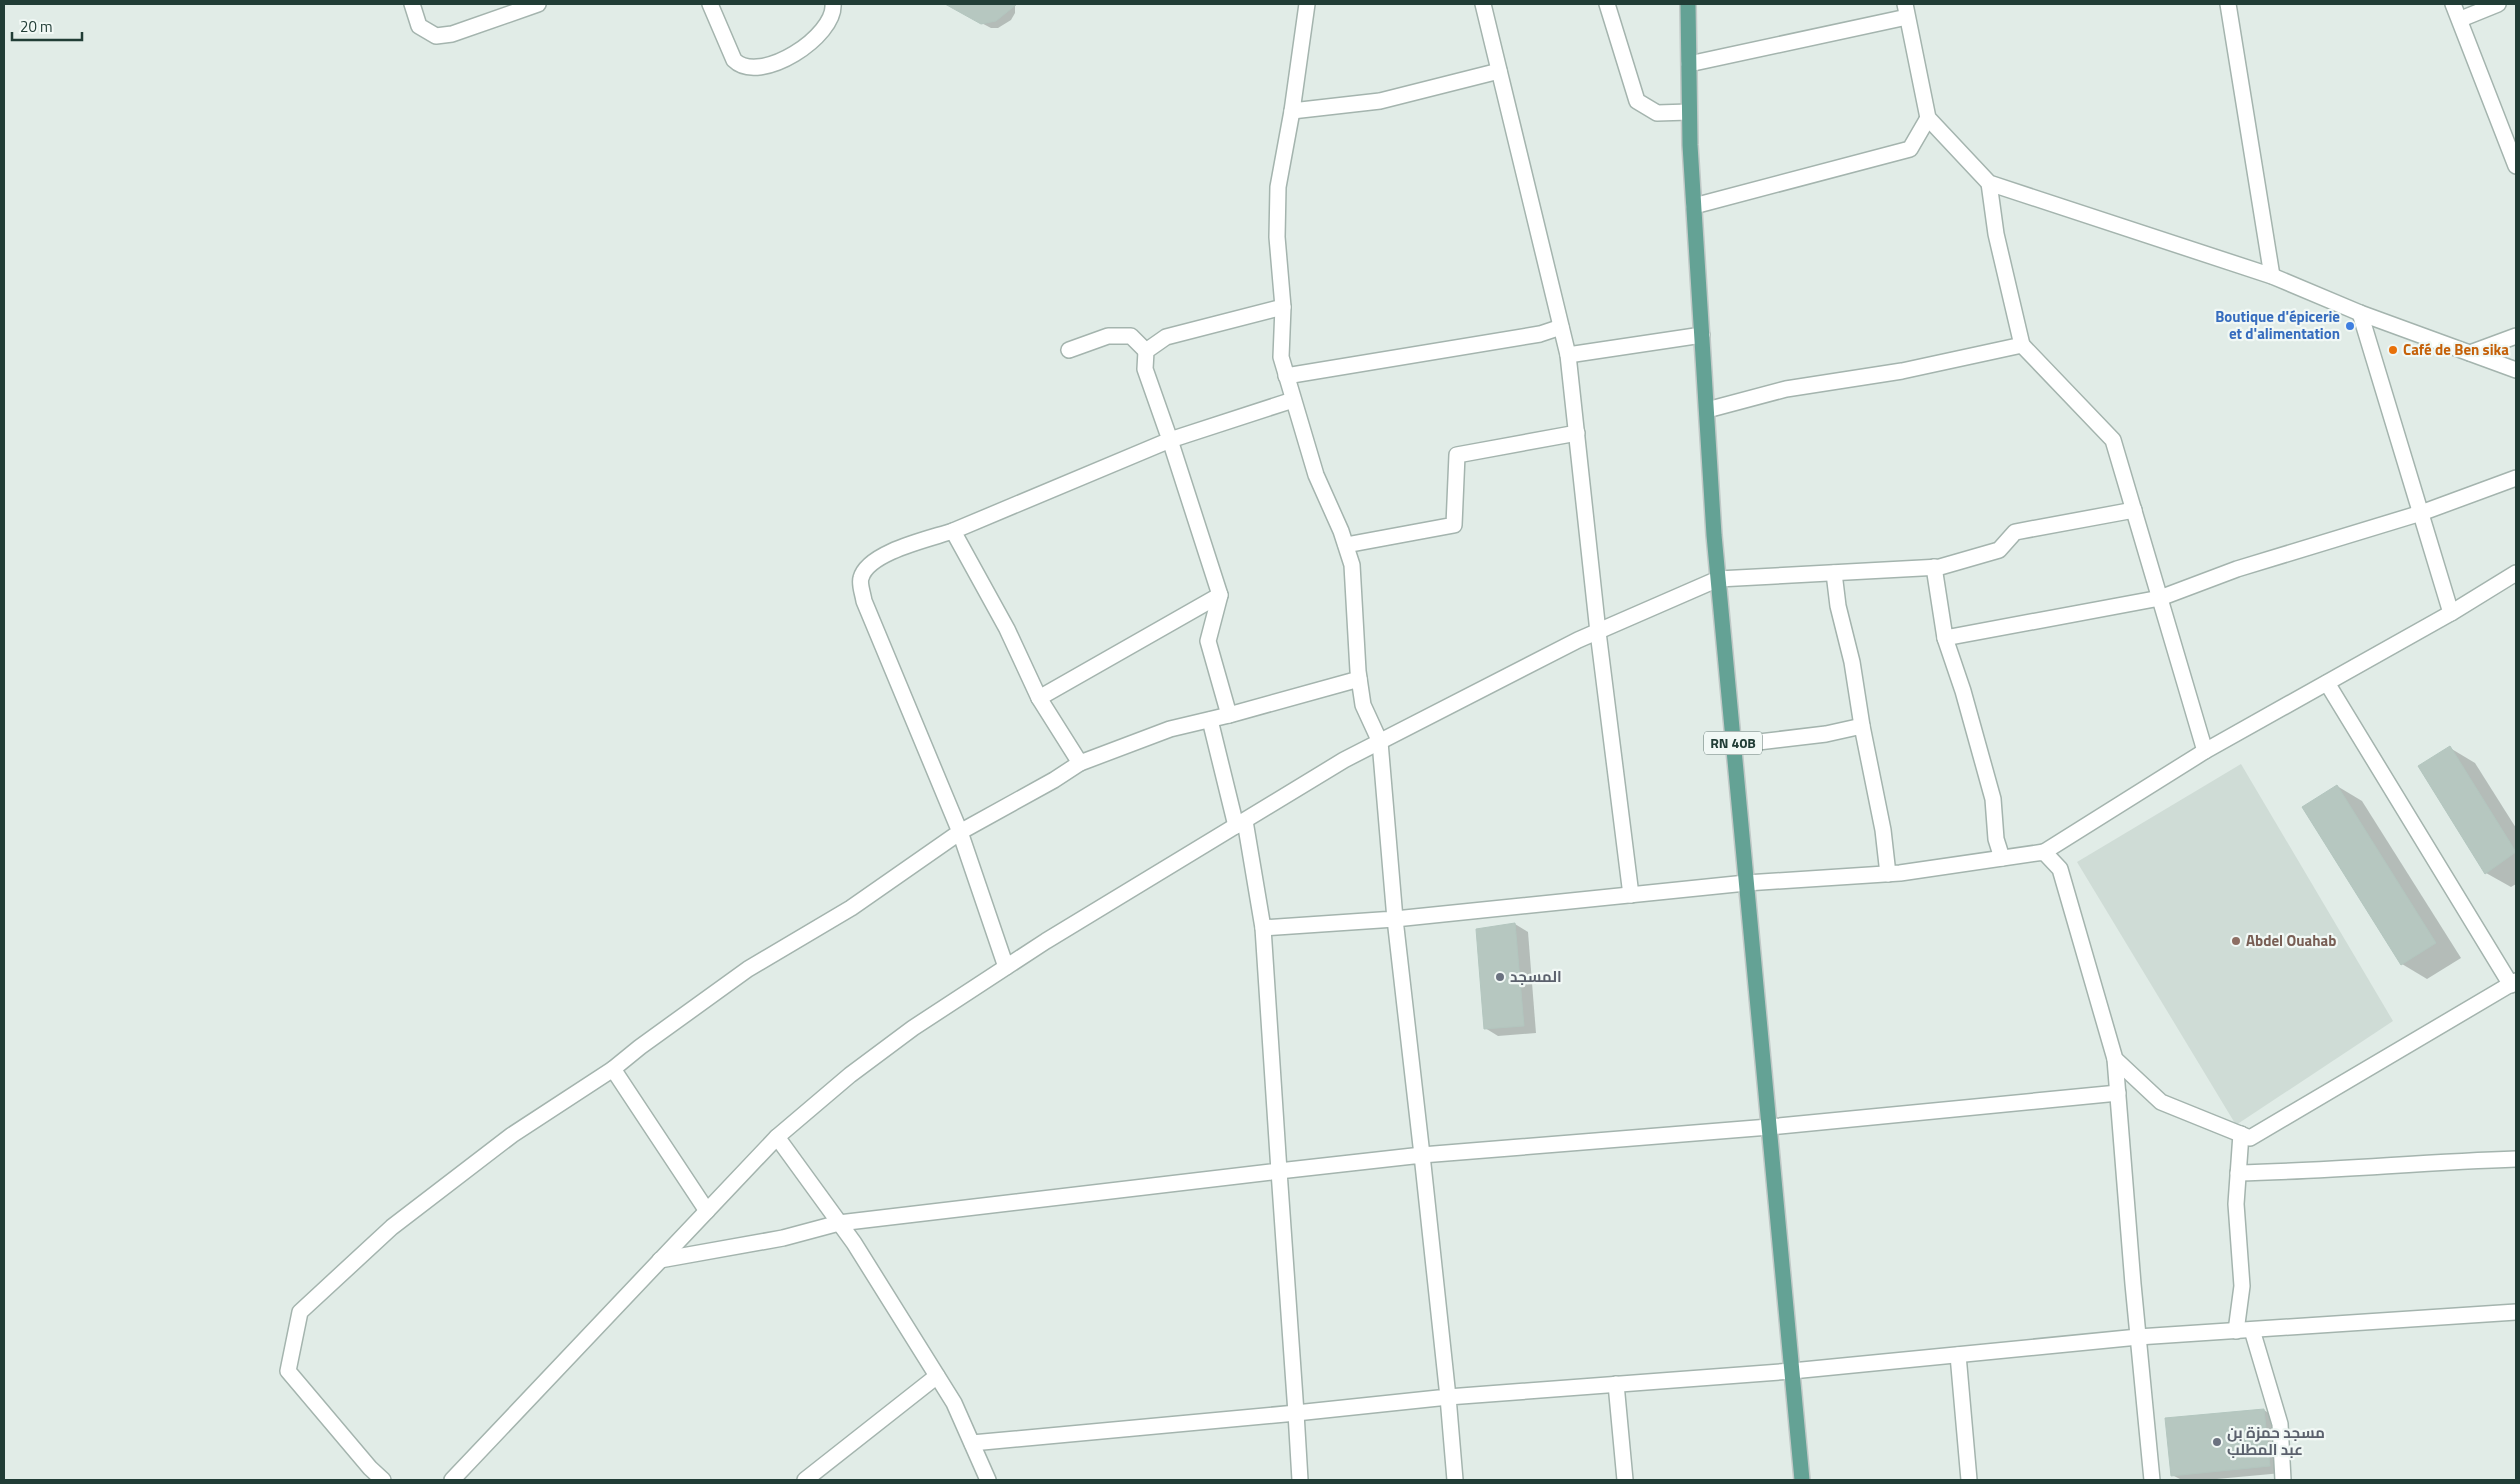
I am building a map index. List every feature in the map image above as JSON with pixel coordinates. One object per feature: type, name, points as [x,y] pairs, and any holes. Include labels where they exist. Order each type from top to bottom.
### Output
[{"type":"main road","name":"RN 40B","points":[[1688,4],[1689,112],[1718,579],[1802,1480]]},
{"type":"street","points":[[412,4],[420,26],[436,36],[452,34],[538,4]]},
{"type":"street","points":[[710,4],[734,60],[740,66],[761,68],[799,52],[825,25],[833,11],[833,4]]},
{"type":"street","points":[[1307,4],[1292,111],[1278,187],[1278,237],[1282,307],[1281,357],[1316,475],[1346,545],[1352,565],[1359,679],[1363,705],[1380,742],[1395,919],[1448,1397],[1455,1480]]},
{"type":"street","points":[[1483,4],[1568,355],[1598,632],[1631,895]]},
{"type":"street","points":[[1607,4],[1637,101],[1657,113],[1689,112]]},
{"type":"street","points":[[2228,4],[2272,276]]},
{"type":"street","points":[[2453,4],[2461,19],[2516,166]]},
{"type":"street","points":[[2461,19],[2498,4]]},
{"type":"street","points":[[1689,64],[1906,10],[1928,118],[1989,183],[2272,276],[2360,312],[2516,370]]},
{"type":"street","points":[[1292,111],[1380,102],[1499,70]]},
{"type":"street","points":[[1694,206],[1910,149],[1928,118]]},
{"type":"street","points":[[1989,183],[1996,234],[2022,345],[2114,440],[2205,751]]},
{"type":"street","points":[[1146,351],[1166,337],[1282,307]]},
{"type":"street","points":[[2360,312],[2451,613]]},
{"type":"street","points":[[1286,376],[1540,334],[1561,326]]},
{"type":"street","points":[[1568,355],[1702,335]]},
{"type":"street","points":[[1069,350],[1108,336],[1131,336],[1146,351],[1145,369],[1220,594],[1208,641],[1229,715]]},
{"type":"street","points":[[2470,353],[2516,336]]},
{"type":"street","points":[[1707,410],[1786,389],[1902,371],[2022,345]]},
{"type":"street","points":[[1006,967],[960,832],[864,601],[860,580],[866,566],[892,552],[953,531],[1170,440],[1293,400]]},
{"type":"street","points":[[1346,545],[1454,525],[1456,455],[1577,433]]},
{"type":"street","points":[[1945,638],[2160,598],[2237,569],[2421,513],[2516,478]]},
{"type":"street","points":[[452,1480],[777,1137],[850,1075],[913,1028],[1006,967],[1344,760],[1598,632],[1718,579],[1934,567],[1999,550],[2015,532],[2134,510]]},
{"type":"street","points":[[953,531],[1007,630],[1038,698],[1080,763]]},
{"type":"street","points":[[1934,567],[1945,638],[1963,691],[1993,798],[1996,839],[2002,858]]},
{"type":"street","points":[[1834,573],[1838,606],[1852,662],[1862,726],[1883,830],[1888,874]]},
{"type":"street","points":[[1263,928],[1395,919],[1746,883],[1888,874],[2044,852],[2205,751],[2451,613],[2516,573]]},
{"type":"street","points":[[1038,698],[1220,594]]},
{"type":"street","points":[[383,1480],[370,1468],[288,1371],[300,1312],[392,1227],[512,1135],[614,1069],[640,1047],[748,969],[851,908],[960,832],[1054,780],[1080,763],[1170,729],[1229,715],[1359,679]]},
{"type":"street","points":[[2115,1058],[2161,1102],[2250,1138],[2514,984],[2327,683]]},
{"type":"street","points":[[1210,720],[1240,823],[1263,928],[1300,1480]]},
{"type":"street","points":[[1734,745],[1826,734],[1862,726]]},
{"type":"street","points":[[2044,852],[2060,869],[2115,1058],[2152,1480]]},
{"type":"street","points":[[614,1069],[707,1210]]},
{"type":"street","points":[[660,1260],[783,1238],[839,1223],[1422,1154],[1769,1127],[2118,1093]]},
{"type":"street","points":[[2236,1331],[2242,1286],[2236,1204],[2241,1134]]},
{"type":"street","points":[[777,1137],[839,1223],[954,1403],[988,1480]]},
{"type":"street","points":[[2238,1174],[2335,1171],[2516,1159]]},
{"type":"street","points":[[972,1444],[1448,1397],[1792,1371],[2138,1336],[2516,1312]]},
{"type":"street","points":[[2252,1330],[2280,1424],[2283,1480]]},
{"type":"street","points":[[1958,1355],[1969,1480]]},
{"type":"street","points":[[805,1480],[937,1376]]},
{"type":"street","points":[[1616,1384],[1625,1480]]},
{"type":"shaded area","name":"Abdel Ouahab","points":[[2241,764],[2393,1021],[2236,1125],[2077,862]]},
{"type":"building","points":[[945,4],[1017,4],[996,21],[981,24]]},
{"type":"building","points":[[2450,746],[2516,852],[2485,874],[2418,766]]},
{"type":"building","points":[[2337,785],[2436,943],[2401,965],[2302,807]]},
{"type":"building","name":"المسجد","points":[[1515,923],[1524,1026],[1484,1029],[1476,929]]},
{"type":"building","name":"مسجد حمزة بن عبد المطلب","points":[[2264,1409],[2270,1466],[2171,1476],[2165,1418]]},
{"type":"place","name":"Boutique d'épicerie et d'alimentation","points":[[2350,326]]},
{"type":"place","name":"Café de Ben sika","points":[[2393,350]]},
{"type":"place","name":"Abdel Ouahab","points":[[2236,941]]},
{"type":"place","name":"المسجد","points":[[1500,977]]},
{"type":"place","name":"مسجد حمزة بن عبد المطلب","points":[[2217,1442]]}]
